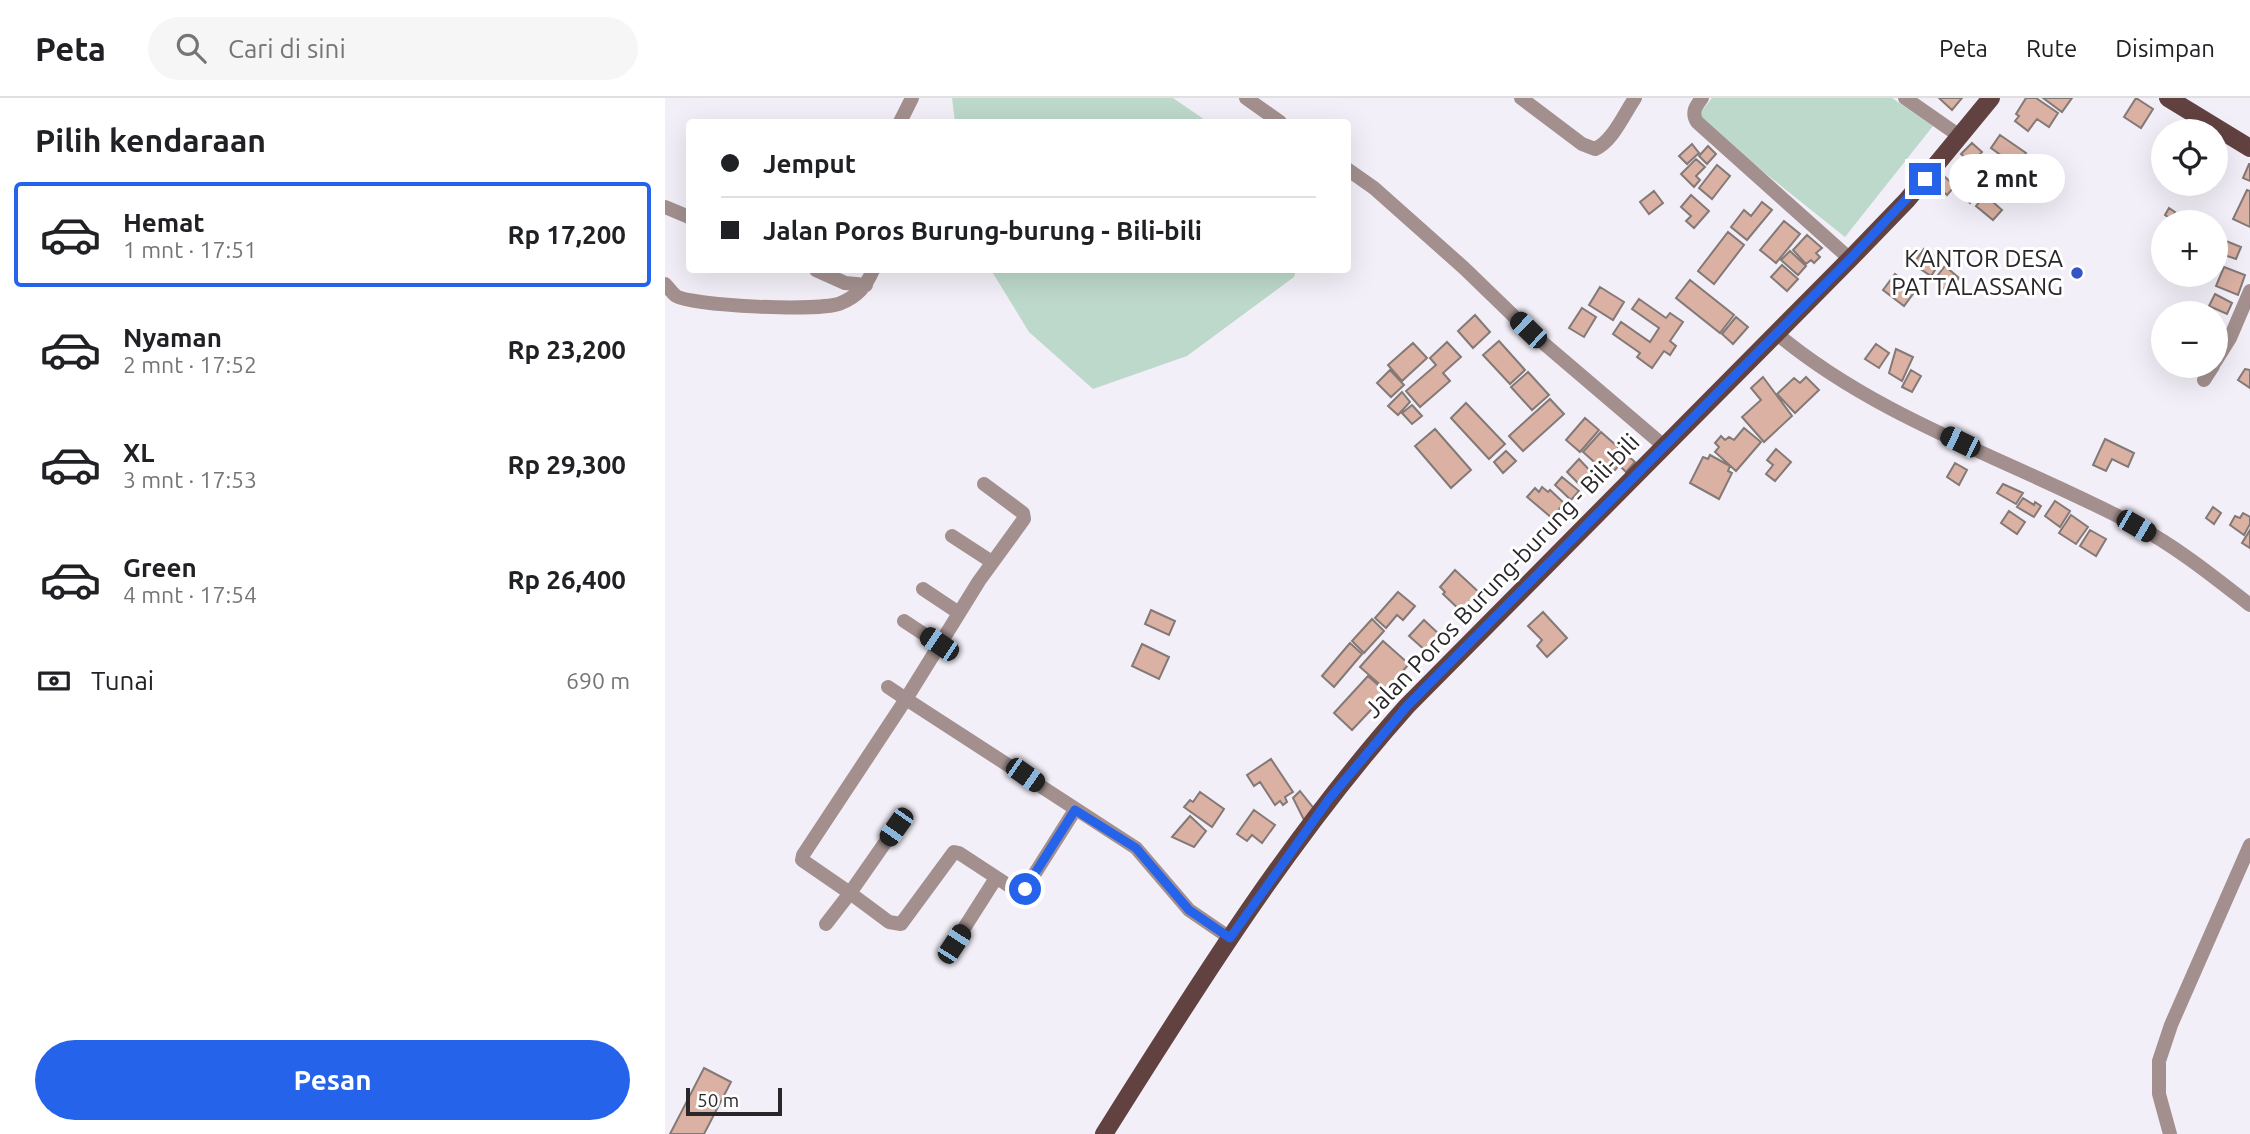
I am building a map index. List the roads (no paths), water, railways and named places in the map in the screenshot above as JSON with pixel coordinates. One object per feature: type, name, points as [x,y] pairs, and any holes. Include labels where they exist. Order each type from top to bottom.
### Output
[{"type":"main road","name":"Jalan Poros Burung-burung - Bili-bili","points":[[1104,1134],[1230,938],[1329,799],[1379,737],[1907,200],[1991,98]]},
{"type":"main road","points":[[2168,98],[2250,148]]},
{"type":"street","points":[[902,119],[912,98]]},
{"type":"street","points":[[1247,98],[1276,119]]},
{"type":"street","points":[[1521,98],[1582,144],[1595,149],[1610,136],[1628,100]]},
{"type":"street","points":[[1702,98],[1694,109],[1697,122],[1850,259]]},
{"type":"street","points":[[1905,98],[1961,137]]},
{"type":"street","points":[[1351,172],[1374,188],[1464,268],[1528,330],[1664,446]]},
{"type":"street","points":[[665,207],[686,216]]},
{"type":"street","points":[[823,273],[845,283],[866,285]]},
{"type":"street","points":[[665,284],[676,296],[715,303],[794,308],[830,307],[856,295],[866,285],[872,273]]},
{"type":"street","points":[[2228,341],[2250,291]]},
{"type":"street","points":[[1776,333],[1829,372],[1911,419],[2060,488],[2153,535],[2199,565],[2250,605]]},
{"type":"street","points":[[984,484],[1025,517],[958,613],[802,860],[897,925],[901,924],[954,852],[1018,891],[1025,889],[1075,810]]},
{"type":"street","points":[[953,536],[992,562]]},
{"type":"street","points":[[923,589],[958,613]]},
{"type":"street","points":[[904,621],[939,644]]},
{"type":"street","points":[[888,687],[1136,848],[1189,910],[1230,938]]},
{"type":"street","points":[[826,924],[896,827]]},
{"type":"street","points":[[2170,1134],[2159,1094],[2159,1061],[2171,1025],[2250,845]]},
{"type":"street","points":[[954,944],[996,878]]},
{"type":"place","name":"KANTOR DESA PATTALASSANG","points":[[2077,273]]}]
